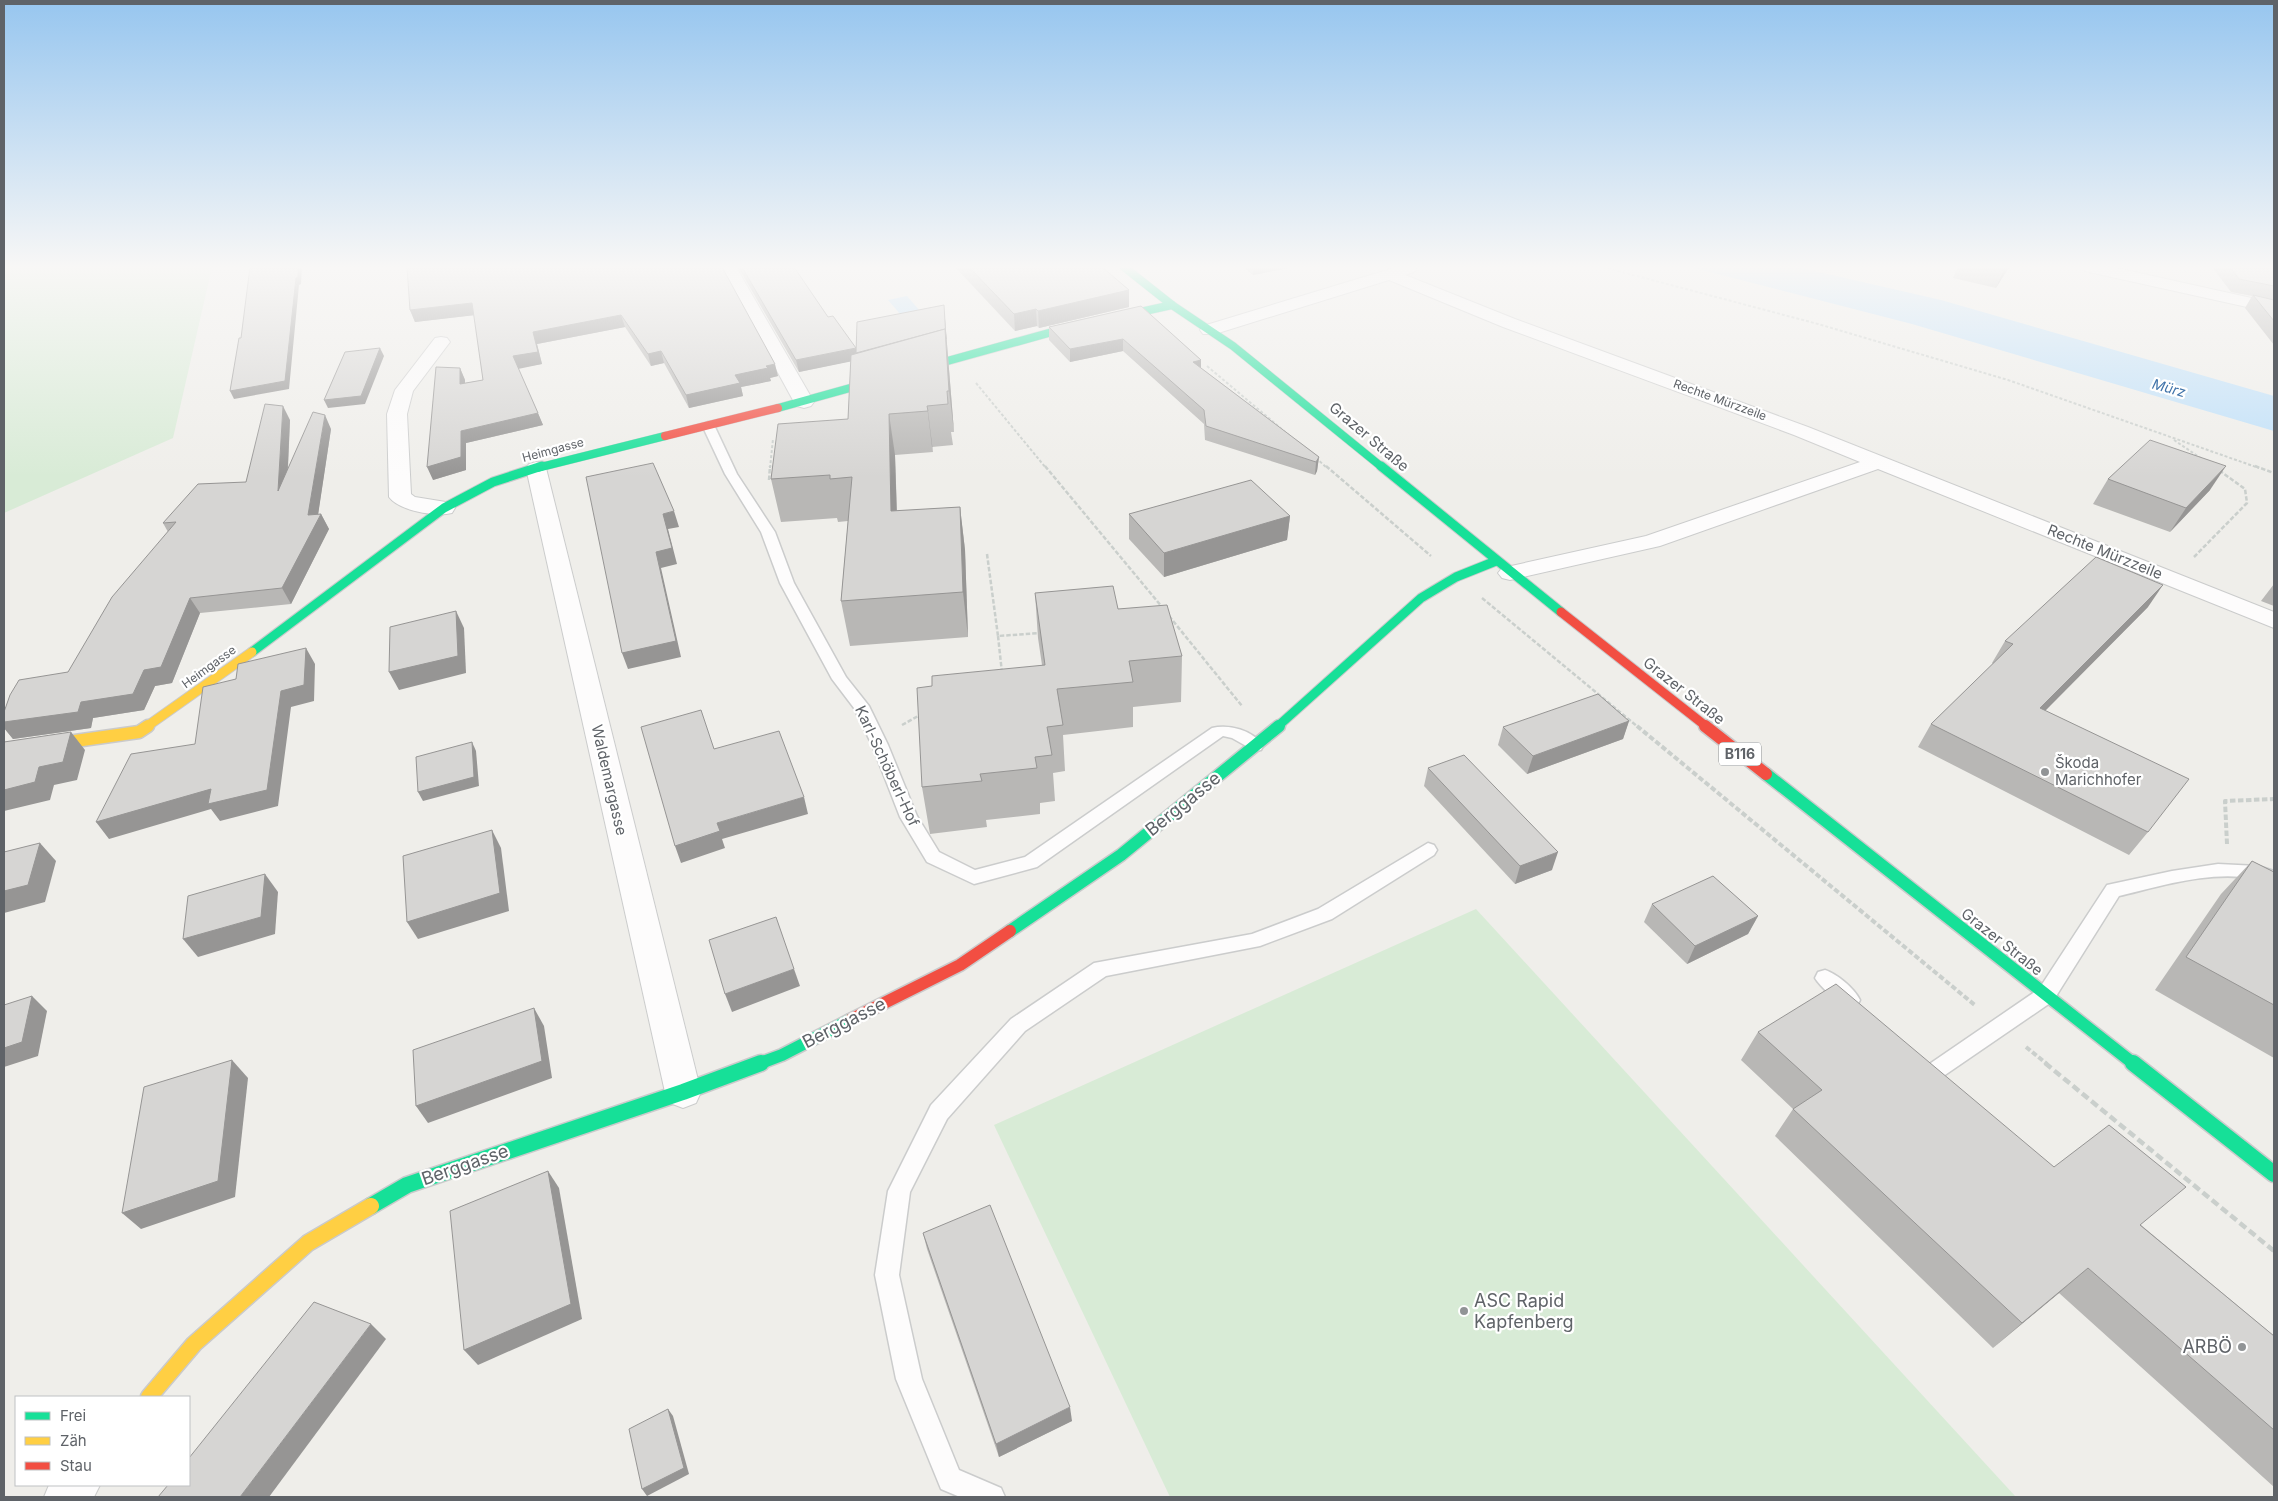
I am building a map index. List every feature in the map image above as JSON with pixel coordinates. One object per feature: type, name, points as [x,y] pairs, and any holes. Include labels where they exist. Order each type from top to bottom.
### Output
[{"type":"street","points":[[767,337],[804,402]]},
{"type":"street","name":"Heimgasse","points":[[4,751],[139,732],[254,651],[444,508],[493,482],[536,468],[804,402],[1032,337]]},
{"type":"street","name":"Grazer Straße","points":[[1220,337],[1234,346],[1503,567],[2274,1174]]},
{"type":"street","name":"Rechte Mürzzeile","points":[[1546,337],[1801,431],[2274,621]]},
{"type":"street","points":[[441,342],[404,390],[397,414],[400,497],[409,503],[444,508]]},
{"type":"street","points":[[1503,567],[1652,541],[1880,462]]},
{"type":"street","name":"Waldemargasse","points":[[536,468],[683,1092]]},
{"type":"street","name":"Berggasse","points":[[150,1396],[194,1344],[308,1243],[399,1190],[490,1156],[683,1092],[782,1055],[960,965],[1121,855],[1261,741],[1421,598],[1456,577],[1503,567]]},
{"type":"street","points":[[67,1497],[76,1486]]},
{"type":"lane","name":"Karl-Schöberl-Hof","points":[[708,425],[731,474],[768,532],[787,583],[840,679],[861,706],[876,737],[908,817],[933,857],[974,877],[1031,862],[1218,732],[1225,729],[1261,741]]},
{"type":"lane","points":[[992,1497],[950,1480],[909,1379],[887,1275],[899,1191],[939,1112],[1018,1024],[1101,969],[1253,941],[1325,914],[1428,850]]},
{"type":"lane","points":[[1934,1070],[2046,995],[2113,890],[2228,869],[2266,874],[2274,878]]},
{"type":"lane","points":[[1825,978],[1868,1015]]},
{"type":"path","points":[[1862,337],[2008,380],[2274,473]]},
{"type":"path","points":[[956,359],[1071,495],[1174,622],[1261,741]]},
{"type":"path","points":[[1200,361],[1298,442]]},
{"type":"path","points":[[750,504],[768,493],[776,409]]},
{"type":"path","points":[[2171,437],[2208,463]]},
{"type":"path","points":[[1313,455],[1456,577],[2274,1251]]},
{"type":"path","points":[[2173,580],[2247,503],[2245,489],[2216,468]]},
{"type":"path","points":[[987,554],[1003,680]]},
{"type":"path","points":[[1164,623],[1174,622]]},
{"type":"path","points":[[998,636],[1047,632]]},
{"type":"path","points":[[876,737],[922,714]]},
{"type":"path","points":[[2228,869],[2225,801],[2274,799]]},
{"type":"green space","points":[[4,337],[196,337],[173,438],[4,513]]},
{"type":"green space","name":"ASC Rapid Kapfenberg","points":[[1476,909],[2016,1497],[1170,1497],[994,1125]]},
{"type":"water","name":"Mürz","points":[[1956,337],[2070,337],[2274,396],[2274,431]]},
{"type":"building","points":[[290,337],[285,381],[230,391],[239,338]]},
{"type":"building","points":[[477,337],[534,337],[538,352],[513,356],[538,413],[461,431],[461,457],[427,467],[436,367],[460,368],[460,384],[483,380]]},
{"type":"building","points":[[636,337],[760,337],[775,364],[766,366],[768,368],[735,375],[740,383],[686,395],[661,351],[648,354]]},
{"type":"building","points":[[783,337],[848,337],[856,348],[796,360]]},
{"type":"building","points":[[857,337],[915,337],[856,353]]},
{"type":"building","points":[[916,337],[946,337],[948,404],[927,406],[928,411],[889,414],[891,511],[960,507],[963,592],[841,601],[852,477],[830,479],[830,475],[771,479],[778,424],[848,419],[851,355]]},
{"type":"building","points":[[1059,337],[1175,337],[1201,360],[1193,362],[1319,457],[1316,462],[1206,426],[1204,410],[1123,339],[1070,349]]},
{"type":"building","points":[[380,348],[361,396],[324,400],[345,352]]},
{"type":"building","points":[[265,404],[283,406],[278,491],[313,412],[325,415],[308,515],[321,514],[282,588],[190,598],[161,667],[144,670],[133,694],[81,702],[78,712],[4,722],[4,712],[10,695],[19,680],[68,672],[112,597],[176,522],[163,523],[198,484],[246,482]]},
{"type":"building","points":[[2150,440],[2226,466],[2186,508],[2108,479]]},
{"type":"building","points":[[653,463],[674,511],[663,514],[672,548],[656,552],[676,641],[622,653],[586,477]]},
{"type":"building","points":[[1251,480],[1290,516],[1164,553],[1129,514]]},
{"type":"building","points":[[2096,557],[2163,585],[2040,708],[2189,779],[2148,832],[1931,724],[2013,644],[2005,641]]},
{"type":"building","points":[[1113,586],[1118,609],[1167,605],[1182,656],[1129,661],[1133,682],[1057,689],[1063,725],[1047,727],[1052,755],[1035,757],[1037,768],[980,774],[982,781],[922,787],[917,688],[932,686],[932,676],[1045,665],[1035,593]]},
{"type":"building","points":[[456,611],[458,656],[389,672],[390,627]]},
{"type":"building","points":[[306,648],[304,685],[281,691],[267,790],[208,804],[211,789],[96,822],[131,754],[195,744],[203,687],[236,679],[238,664]]},
{"type":"building","points":[[1598,694],[1629,721],[1533,756],[1503,727]]},
{"type":"building","points":[[701,710],[714,749],[779,731],[804,797],[717,823],[720,831],[675,846],[641,727]]},
{"type":"building","points":[[71,732],[63,762],[39,767],[35,782],[4,790],[4,742]]},
{"type":"building","points":[[472,742],[474,777],[418,792],[416,757]]},
{"type":"building","points":[[1464,755],[1558,852],[1520,866],[1428,768]]},
{"type":"building","points":[[492,830],[500,893],[407,922],[403,856]]},
{"type":"building","points":[[40,843],[28,885],[4,891],[4,852]]},
{"type":"building","points":[[2252,861],[2274,872],[2274,1005],[2186,957]]},
{"type":"building","points":[[265,874],[261,917],[183,939],[188,896]]},
{"type":"building","points":[[1713,876],[1758,916],[1695,946],[1652,904]]},
{"type":"building","points":[[776,917],[794,969],[725,994],[709,940]]},
{"type":"building","points":[[1836,984],[2054,1167],[2109,1125],[2186,1187],[2140,1225],[2274,1336],[2274,1430],[2088,1268],[2022,1323],[1793,1109],[1822,1090],[1758,1032]]},
{"type":"building","points":[[32,996],[22,1042],[4,1048],[4,1005]]},
{"type":"building","points":[[534,1008],[542,1061],[416,1106],[413,1050]]},
{"type":"building","points":[[232,1060],[218,1181],[122,1213],[144,1087]]},
{"type":"building","points":[[548,1171],[571,1304],[464,1350],[450,1211]]},
{"type":"building","points":[[990,1205],[1070,1407],[996,1444],[923,1233]]},
{"type":"building","points":[[314,1302],[371,1324],[240,1497],[158,1497],[167,1486],[190,1486],[190,1457]]},
{"type":"building","points":[[668,1409],[684,1468],[642,1489],[629,1429]]},
{"type":"traffic: fast","points":[[778,408],[1034,337]]},
{"type":"traffic: fast","points":[[1220,337],[1561,612]]},
{"type":"traffic: fast","points":[[252,652],[444,508],[493,482],[536,468],[665,436]]},
{"type":"traffic: fast","points":[[1010,931],[1121,855],[1280,725],[1421,598],[1456,577],[1496,561]]},
{"type":"traffic: fast","points":[[1766,774],[2274,1174]]},
{"type":"traffic: fast","points":[[371,1206],[407,1185],[683,1092],[782,1055],[850,1020]]},
{"type":"traffic: slow","points":[[4,751],[139,732],[252,652]]},
{"type":"traffic: slow","points":[[150,1396],[194,1344],[308,1243],[371,1206]]},
{"type":"traffic: jam","points":[[665,436],[778,408]]},
{"type":"traffic: jam","points":[[1561,612],[1766,774]]},
{"type":"traffic: jam","points":[[850,1020],[960,965],[1010,931]]},
{"type":"place","name":"Škoda Marichhofer","points":[[2045,772]]},
{"type":"place","name":"ASC Rapid Kapfenberg","points":[[1464,1311]]},
{"type":"place","name":"ARBÖ","points":[[2242,1347]]}]
